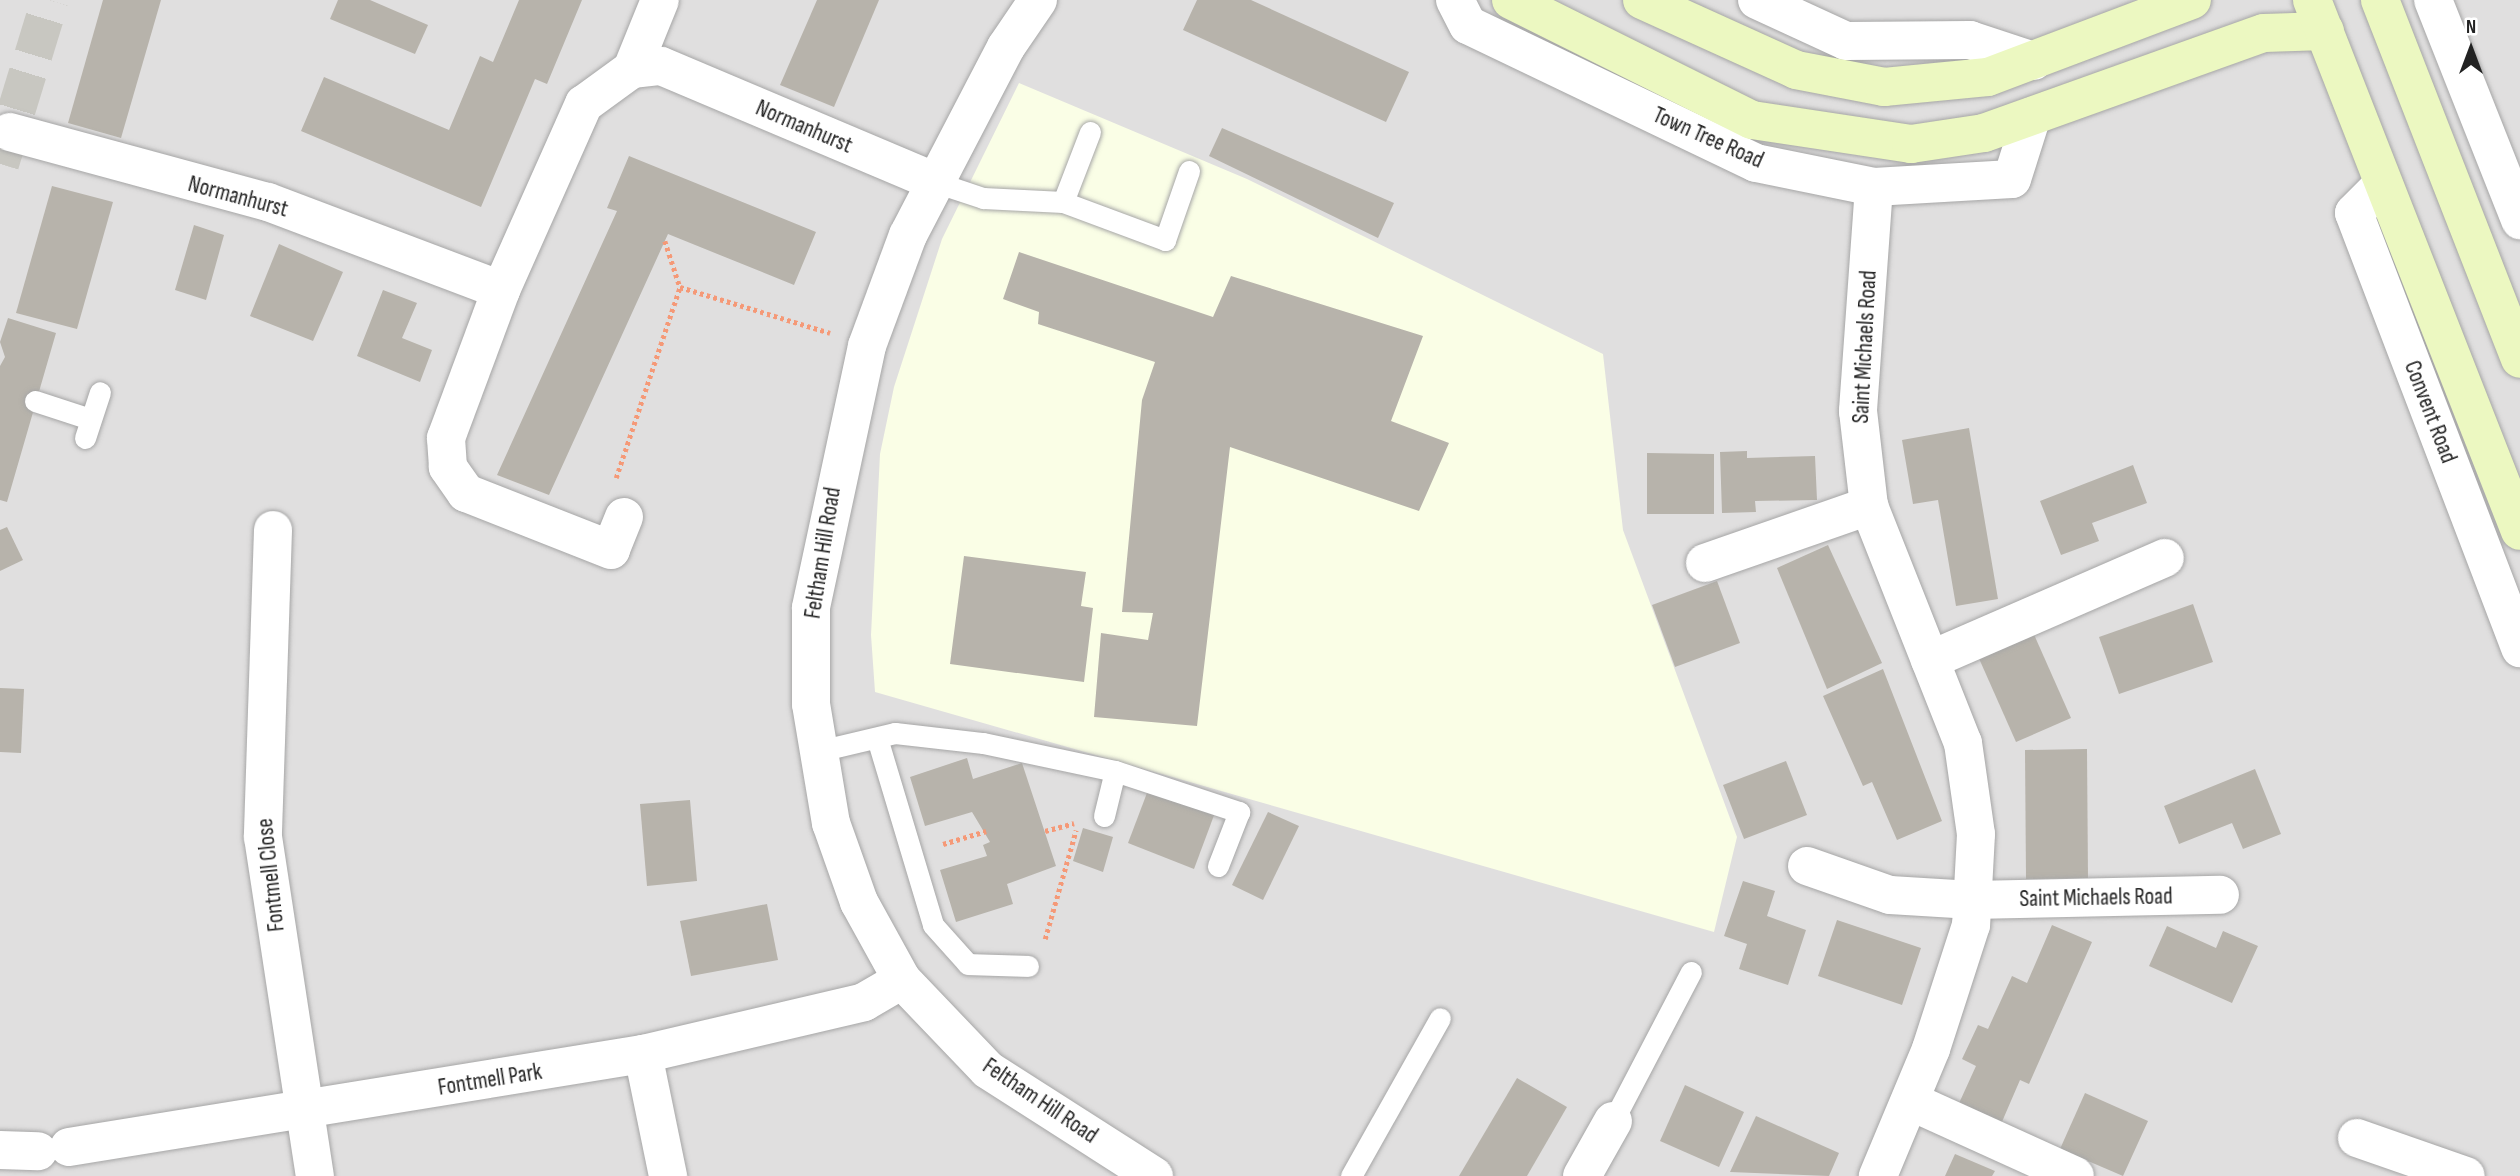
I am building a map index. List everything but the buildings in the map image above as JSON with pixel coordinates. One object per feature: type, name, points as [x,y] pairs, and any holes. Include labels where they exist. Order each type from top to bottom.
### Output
[{"type":"main road","name":"Town Tree Road","points":[[1511,0],[1752,120],[1911,144],[1984,133],[2319,16]]},
{"type":"main road","points":[[1643,0],[1796,70],[1884,87],[1988,77],[2192,0]]},
{"type":"main road","points":[[2380,0],[2520,359]]},
{"type":"main road","name":"Convent Road","points":[[2319,16],[2520,531]]},
{"type":"street","points":[[624,517],[611,550],[466,493],[448,467],[446,438],[501,290],[584,104],[632,69],[660,0]]},
{"type":"street","name":"Feltham Hill Road","points":[[1038,0],[908,235],[867,346],[811,608],[811,704],[831,823],[859,902],[902,980],[988,1070],[1154,1176]]},
{"type":"street","name":"Town Tree Road","points":[[1455,0],[1468,25],[1756,163],[1874,187],[2012,178],[2032,116]]},
{"type":"street","points":[[1757,0],[1846,41],[1970,40],[2034,61]]},
{"type":"street","points":[[2433,0],[2510,158],[2520,220]]},
{"type":"street","name":"Normanhurst","points":[[632,69],[661,66],[935,182]]},
{"type":"street","name":"Normanhurst","points":[[10,132],[268,202],[501,290]]},
{"type":"street","name":"Convent Road","points":[[2383,184],[2354,213],[2520,648]]},
{"type":"street","name":"Saint Michaels Road","points":[[1874,187],[1858,411],[1869,506],[1963,743],[1976,834],[1971,925],[1910,1101],[1878,1176]]},
{"type":"street","points":[[1706,563],[1869,506]]},
{"type":"street","name":"Fontmell Close","points":[[273,530],[263,837],[315,1176]]},
{"type":"street","points":[[1930,660],[2165,558]]},
{"type":"street","name":"Saint Michaels Road","points":[[1807,866],[1890,895],[1972,900],[2220,895]]},
{"type":"street","name":"Fontmell Park","points":[[0,1150],[53,1149],[643,1054],[863,1002],[902,980]]},
{"type":"street","points":[[643,1054],[668,1176]]},
{"type":"street","points":[[1910,1101],[2075,1176]]},
{"type":"street","points":[[1582,1176],[1613,1121]]},
{"type":"street","points":[[2357,1138],[2466,1176]]},
{"type":"lane","points":[[1063,202],[1090,132]]},
{"type":"lane","points":[[935,182],[984,198],[1063,202],[1165,240],[1189,171]]},
{"type":"lane","points":[[36,401],[88,428],[100,392]]},
{"type":"lane","points":[[819,751],[895,733],[984,743],[1115,771],[1239,811],[1218,866]]},
{"type":"lane","points":[[877,738],[933,925],[968,964],[1028,967]]},
{"type":"lane","points":[[1104,816],[1115,771]]},
{"type":"lane","points":[[1613,1121],[1691,972]]},
{"type":"lane","points":[[1352,1176],[1440,1018]]},
{"type":"path","points":[[624,517],[610,496],[680,287],[665,241]]},
{"type":"path","points":[[680,287],[867,346]]},
{"type":"path","points":[[1028,967],[1050,931],[1078,821],[1045,831]]},
{"type":"path","points":[[912,853],[986,831]]},
{"type":"shaded area","points":[[0,0],[2520,0],[2520,1176],[0,1176]]},
{"type":"shaded area","points":[[1019,83],[1247,179],[1603,354],[1623,530],[1737,837],[1714,932],[875,692],[871,635],[880,454],[894,387],[942,239]]},
{"type":"tunnel","points":[[0,164],[50,0]]}]
